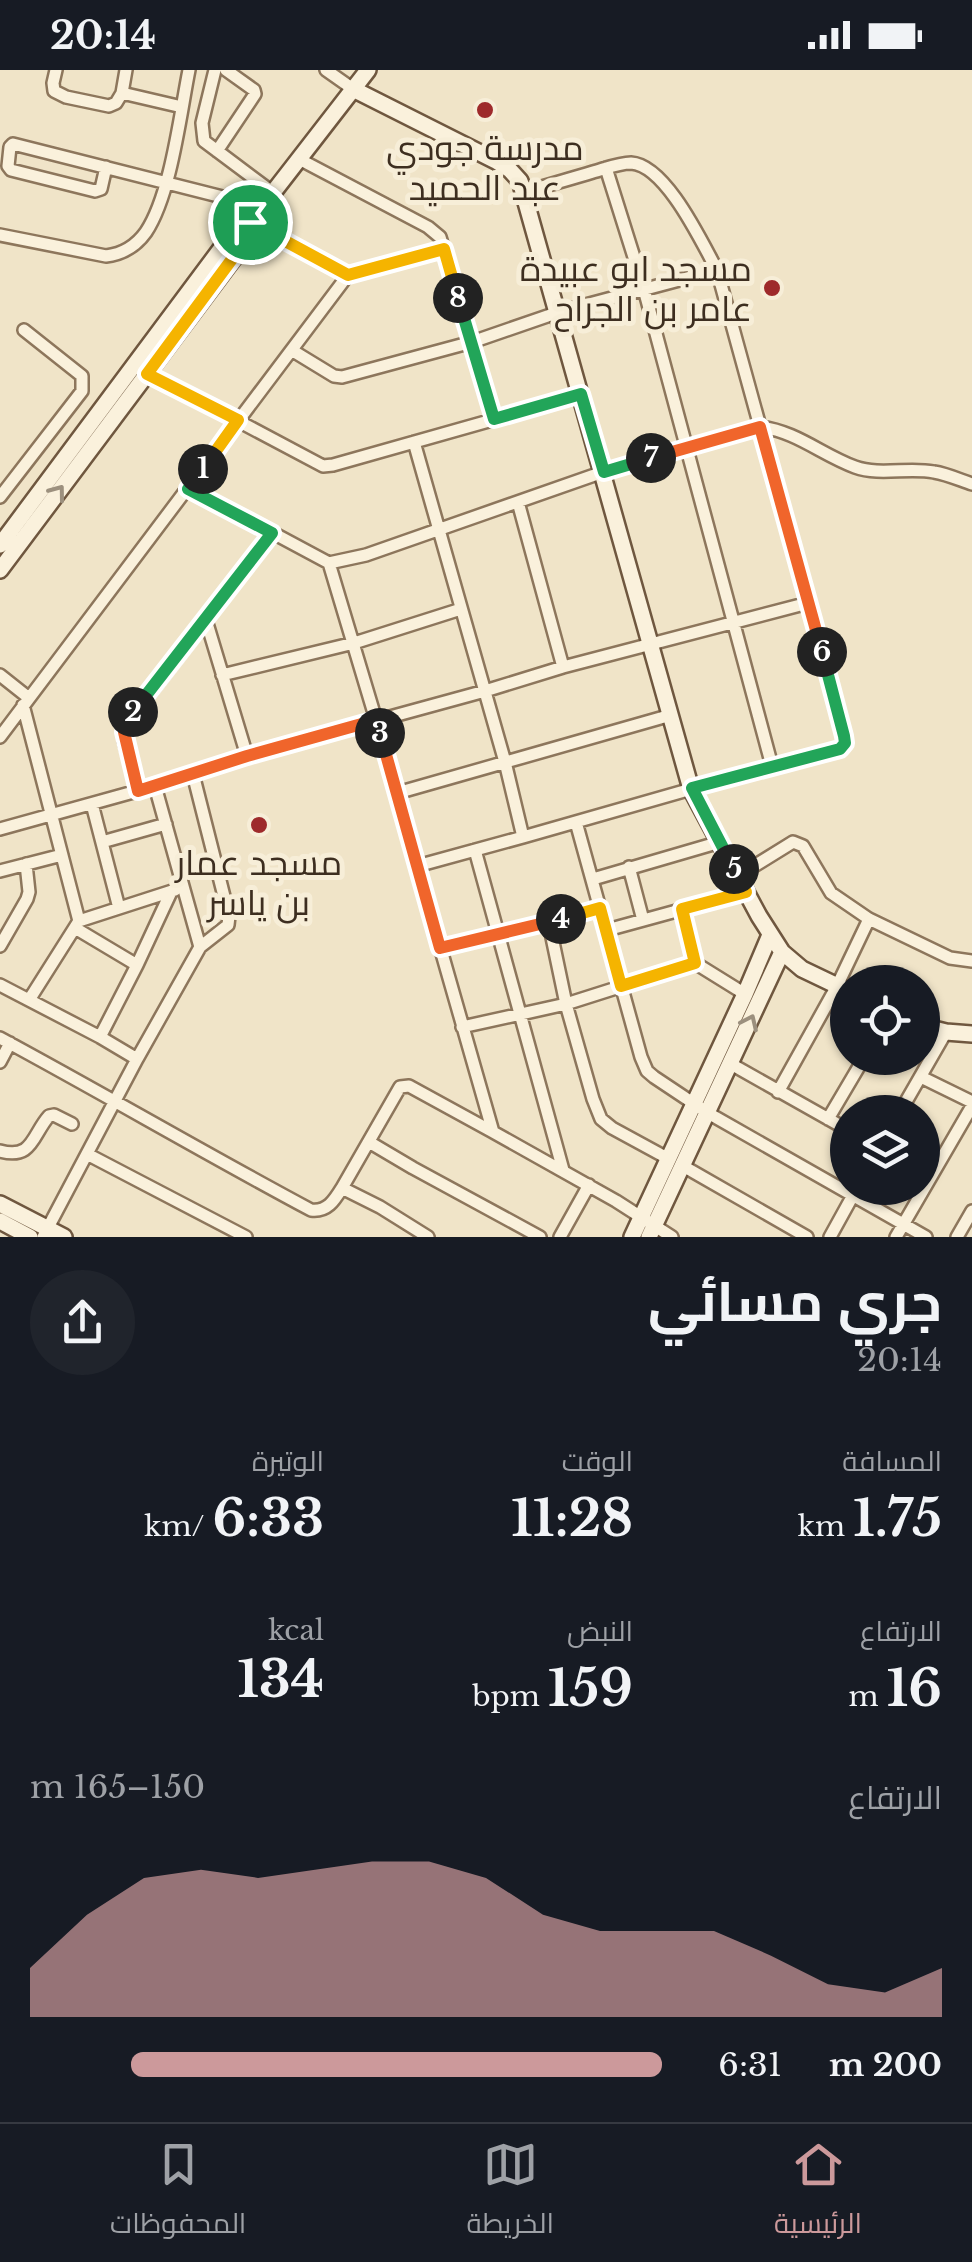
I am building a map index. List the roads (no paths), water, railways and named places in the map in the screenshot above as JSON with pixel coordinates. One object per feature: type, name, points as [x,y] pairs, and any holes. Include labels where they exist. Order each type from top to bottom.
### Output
[{"type":"main road","points":[[2,562],[224,246],[247,226],[368,70]]},
{"type":"main road","points":[[353,89],[510,170],[520,180],[692,788],[782,952],[802,969],[830,982]]},
{"type":"main road","points":[[0,544],[141,369]]},
{"type":"main road","points":[[632,1237],[648,1227],[676,1163],[694,1103],[770,935]]},
{"type":"main road","points":[[676,1163],[708,1113],[782,952]]},
{"type":"main road","points":[[940,1030],[972,1034]]},
{"type":"main road","points":[[0,1204],[45,1232],[64,1237]]},
{"type":"main road","points":[[0,1221],[30,1237]]},
{"type":"street","points":[[56,70],[54,91],[110,106],[122,93],[126,70]]},
{"type":"street","points":[[0,235],[106,256],[132,247],[149,227],[167,182],[189,70]]},
{"type":"street","points":[[214,70],[202,123],[204,141],[272,192]]},
{"type":"street","points":[[217,151],[255,94],[226,70]]},
{"type":"street","points":[[326,70],[353,89]]},
{"type":"street","points":[[122,93],[182,107]]},
{"type":"street","points":[[106,167],[101,190],[95,191],[11,170],[10,147],[13,144],[167,182],[262,207]]},
{"type":"street","points":[[299,159],[428,226],[440,237],[494,419]]},
{"type":"street","points":[[417,866],[840,749],[845,743],[717,270],[677,200],[665,185],[630,163],[525,192]]},
{"type":"street","points":[[606,168],[644,289],[772,766]]},
{"type":"street","points":[[247,226],[348,275]]},
{"type":"street","points":[[0,737],[348,275],[444,249]]},
{"type":"street","points":[[293,351],[342,378],[472,342],[559,312],[717,270]]},
{"type":"street","points":[[0,498],[84,384],[82,376],[24,330]]},
{"type":"street","points":[[141,369],[323,466],[581,394]]},
{"type":"street","points":[[188,489],[329,563],[366,555],[604,472],[760,427],[775,428],[800,438],[858,468],[933,471],[972,484]]},
{"type":"street","points":[[414,442],[523,836]]},
{"type":"street","points":[[518,502],[563,666]]},
{"type":"street","points":[[138,791],[124,740],[126,724],[272,533]]},
{"type":"street","points":[[329,563],[493,1132]]},
{"type":"street","points":[[0,828],[563,666],[808,603]]},
{"type":"street","points":[[222,675],[354,643],[462,609]]},
{"type":"street","points":[[206,620],[247,756]]},
{"type":"street","points":[[0,675],[26,701],[78,924],[138,965]]},
{"type":"street","points":[[397,793],[671,715]]},
{"type":"street","points":[[45,1232],[200,947],[228,924],[193,774]]},
{"type":"street","points":[[156,786],[177,890],[200,947]]},
{"type":"street","points":[[92,804],[119,908]]},
{"type":"street","points":[[576,822],[647,1071],[708,1113],[830,1178]]},
{"type":"street","points":[[102,842],[166,824]]},
{"type":"street","points":[[593,879],[720,842]]},
{"type":"street","points":[[738,876],[797,843],[808,852],[831,893],[869,920],[950,958],[972,960]]},
{"type":"street","points":[[474,850],[563,1170]]},
{"type":"street","points":[[0,871],[62,856]]},
{"type":"street","points":[[0,946],[30,892],[26,864]]},
{"type":"street","points":[[629,867],[643,920]]},
{"type":"street","points":[[28,1000],[78,924],[177,890]]},
{"type":"street","points":[[100,1037],[177,890]]},
{"type":"street","points":[[607,930],[746,892]]},
{"type":"street","points":[[440,948],[600,908]]},
{"type":"street","points":[[682,909],[695,963],[745,994]]},
{"type":"street","points":[[851,965],[869,920]]},
{"type":"street","points":[[549,923],[566,1004],[601,1119],[807,1237]]},
{"type":"street","points":[[462,1027],[566,1004],[695,963]]},
{"type":"street","points":[[0,985],[136,1059]]},
{"type":"street","points":[[778,1092],[830,1008]]},
{"type":"street","points":[[910,1095],[946,1032]]},
{"type":"street","points":[[0,1062],[5,1041],[319,1211],[327,1208],[342,1188],[404,1086],[563,1170],[648,1227],[672,1237]]},
{"type":"street","points":[[731,1064],[828,1120],[854,1075]]},
{"type":"street","points":[[896,1237],[972,1104],[921,1076]]},
{"type":"street","points":[[0,1150],[24,1150],[49,1116],[72,1124]]},
{"type":"street","points":[[369,1142],[540,1237]]},
{"type":"street","points":[[87,1154],[246,1237]]},
{"type":"street","points":[[560,1237],[589,1185]]},
{"type":"street","points":[[342,1188],[428,1237]]},
{"type":"street","points":[[830,1237],[847,1205]]},
{"type":"street","points":[[875,1205],[926,1237]]},
{"type":"street","points":[[957,1237],[972,1211]]},
{"type":"place","name":"مدرسة جودي عبد الحميد","points":[[485,110]]},
{"type":"place","name":"مسجد ابو عبيدة عامر بن الجراح","points":[[772,288]]},
{"type":"place","name":"مسجد عمار بن ياسر","points":[[259,825]]}]
